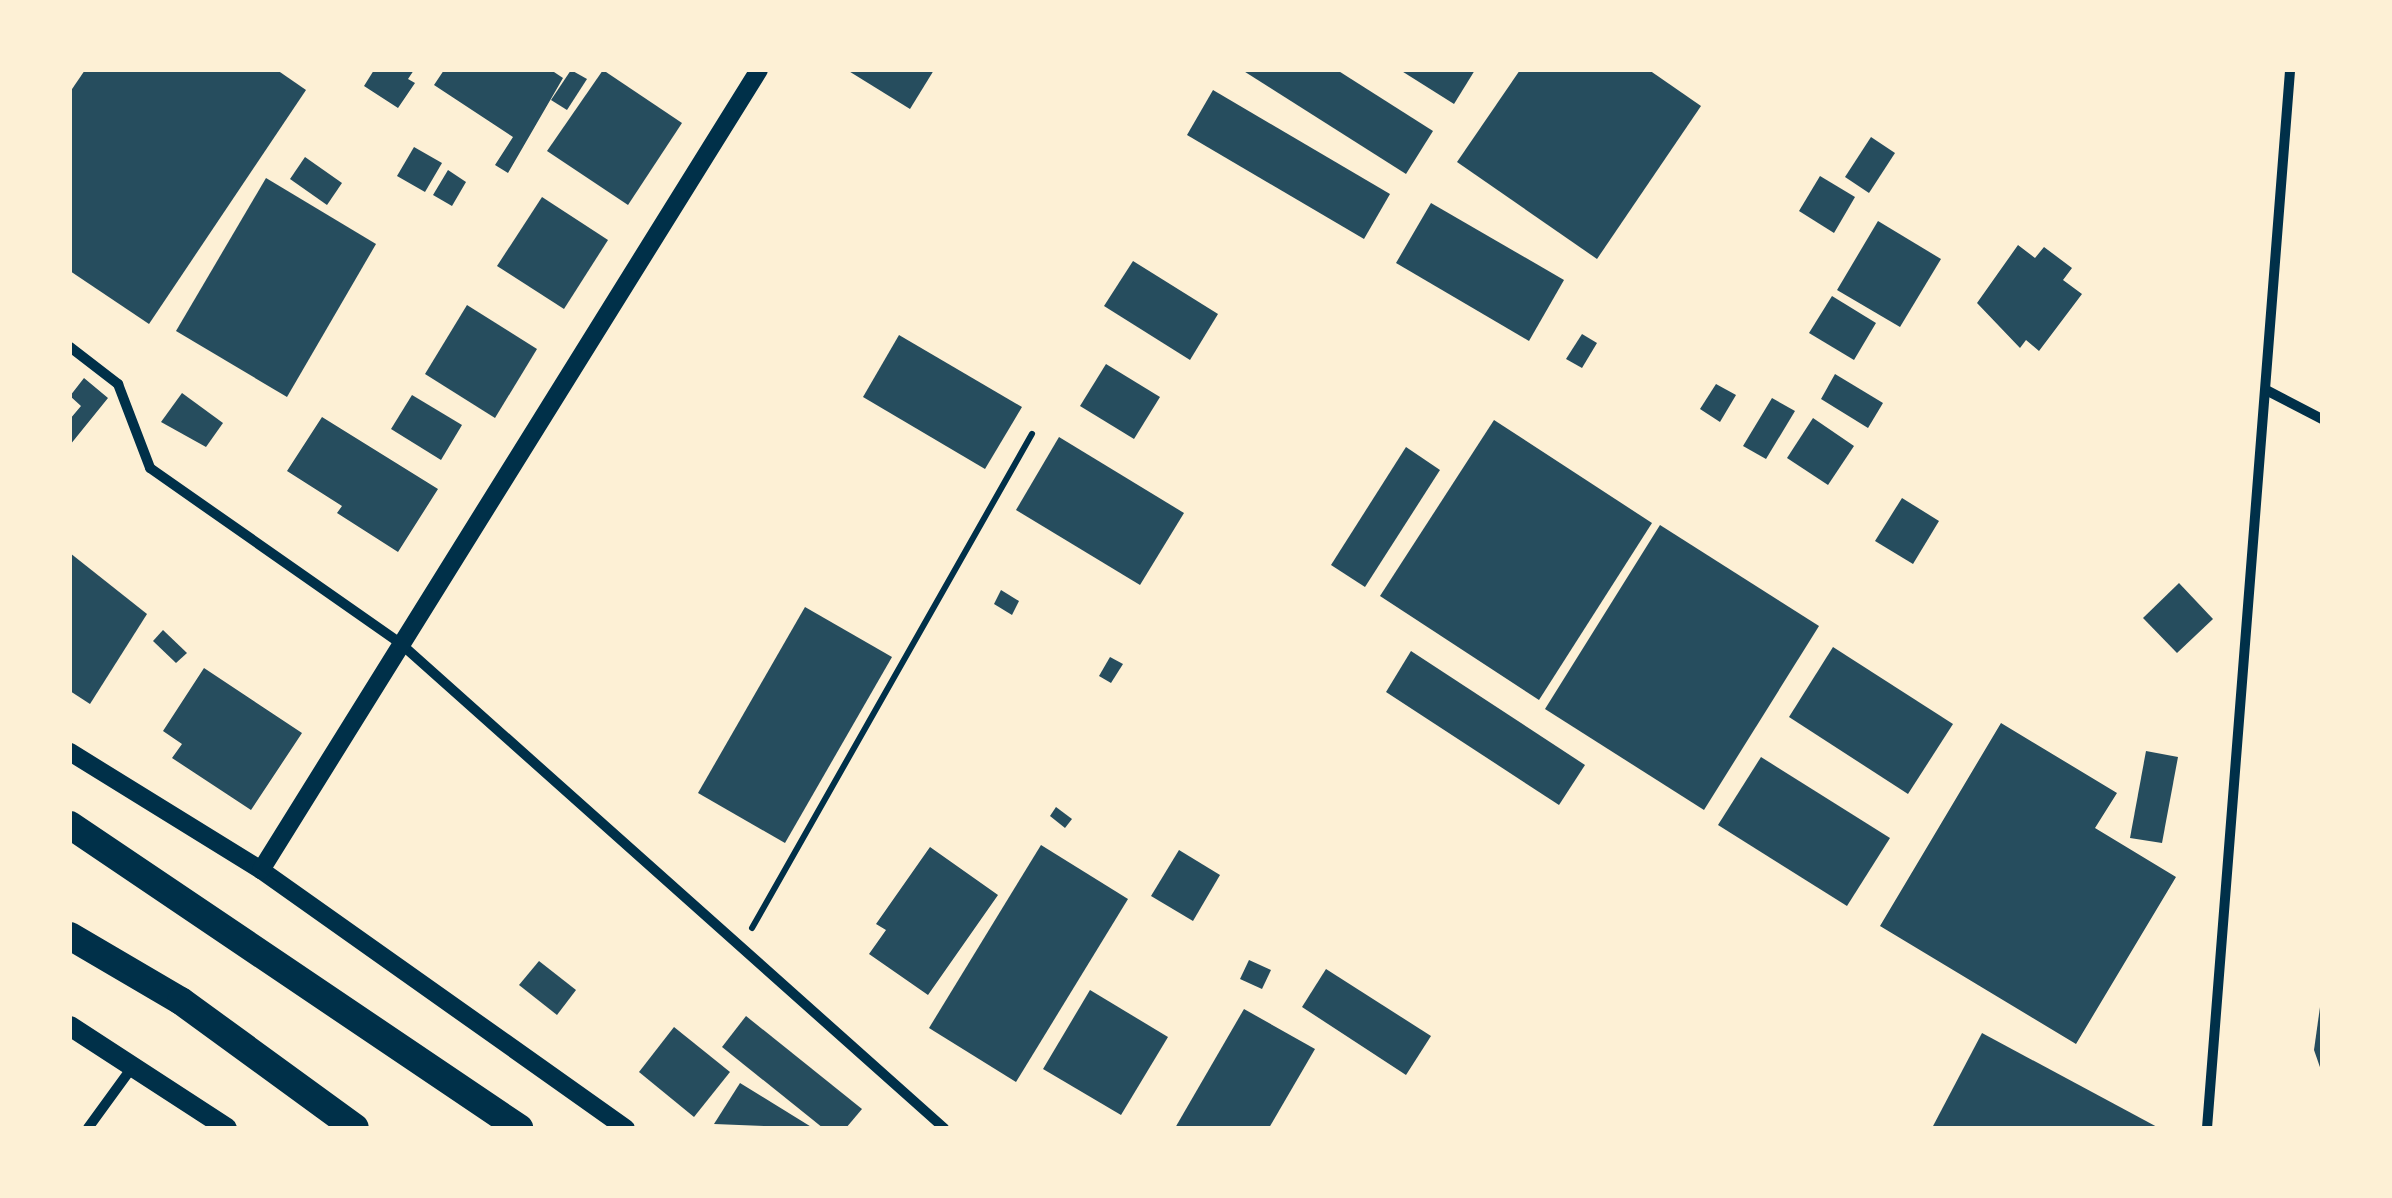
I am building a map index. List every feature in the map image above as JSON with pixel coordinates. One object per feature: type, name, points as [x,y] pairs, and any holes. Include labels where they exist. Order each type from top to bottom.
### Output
[{"type":"highway","points":[[70,824],[518,1128]]},
{"type":"highway","points":[[70,936],[181,1001],[355,1128]]},
{"type":"main road","points":[[70,1026],[226,1128]]},
{"type":"street","points":[[261,870],[759,70]]},
{"type":"street","points":[[2208,1128],[2290,70]]},
{"type":"street","points":[[70,346],[118,384],[150,468],[400,644],[739,950],[944,1128]]},
{"type":"street","points":[[2268,391],[2322,418]]},
{"type":"street","points":[[70,752],[261,870],[626,1128]]},
{"type":"street","points":[[88,1128],[133,1066]]},
{"type":"path","points":[[739,950],[1032,434]]},
{"type":"building","points":[[85,70],[277,70],[306,90],[149,324],[70,271],[70,92]]},
{"type":"building","points":[[374,70],[414,70],[408,79],[415,83],[398,108],[364,86]]},
{"type":"building","points":[[444,70],[551,70],[563,78],[508,173],[495,165],[513,137],[434,85]]},
{"type":"building","points":[[571,70],[587,79],[567,110],[551,100]]},
{"type":"building","points":[[603,70],[682,123],[628,205],[547,151]]},
{"type":"building","points":[[847,70],[934,70],[910,109]]},
{"type":"building","points":[[1242,70],[1337,70],[1433,131],[1406,174]]},
{"type":"building","points":[[1400,70],[1475,70],[1454,104]]},
{"type":"building","points":[[1520,70],[1649,70],[1701,106],[1597,259],[1457,162]]},
{"type":"building","points":[[1213,90],[1390,194],[1364,239],[1187,135]]},
{"type":"building","points":[[1871,137],[1895,153],[1869,193],[1845,177]]},
{"type":"building","points":[[414,147],[442,163],[425,192],[397,176]]},
{"type":"building","points":[[305,157],[342,183],[327,205],[290,179]]},
{"type":"building","points":[[448,170],[466,182],[452,206],[433,195]]},
{"type":"building","points":[[1820,176],[1855,197],[1834,233],[1799,211]]},
{"type":"building","points":[[266,178],[376,244],[287,397],[176,331]]},
{"type":"building","points":[[542,197],[608,240],[564,309],[497,266]]},
{"type":"building","points":[[1431,203],[1564,280],[1529,341],[1396,263]]},
{"type":"building","points":[[1878,221],[1941,259],[1900,327],[1837,290]]},
{"type":"building","points":[[2018,245],[2035,258],[2044,247],[2072,268],[2063,280],[2082,294],[2039,351],[2026,340],[2020,348],[1977,303]]},
{"type":"building","points":[[1133,261],[1218,314],[1190,360],[1104,306]]},
{"type":"building","points":[[1832,296],[1876,323],[1854,360],[1809,333]]},
{"type":"building","points":[[467,305],[537,349],[495,418],[425,374]]},
{"type":"building","points":[[1582,334],[1597,343],[1582,368],[1566,359]]},
{"type":"building","points":[[899,335],[1022,407],[985,469],[863,397]]},
{"type":"building","points":[[1106,364],[1160,397],[1134,439],[1080,406]]},
{"type":"building","points":[[1835,374],[1883,403],[1868,428],[1821,399]]},
{"type":"building","points":[[84,378],[108,398],[70,445],[70,419],[81,406],[70,396]]},
{"type":"building","points":[[1716,384],[1736,395],[1720,422],[1700,409]]},
{"type":"building","points":[[182,393],[223,423],[206,447],[161,422]]},
{"type":"building","points":[[412,395],[462,425],[441,460],[391,429]]},
{"type":"building","points":[[1772,398],[1795,411],[1766,459],[1743,446]]},
{"type":"building","points":[[322,417],[438,489],[398,552],[337,513],[342,506],[287,471]]},
{"type":"building","points":[[1813,418],[1854,446],[1828,485],[1787,458]]},
{"type":"building","points":[[1494,420],[1652,523],[1539,700],[1380,596]]},
{"type":"building","points":[[1059,437],[1184,513],[1140,585],[1016,510]]},
{"type":"building","points":[[1406,447],[1440,470],[1365,587],[1331,565]]},
{"type":"building","points":[[1902,498],[1939,521],[1913,564],[1875,541]]},
{"type":"building","points":[[1660,525],[1819,626],[1704,810],[1545,709]]},
{"type":"building","points":[[70,553],[147,614],[90,704],[70,691]]},
{"type":"building","points":[[2179,583],[2213,619],[2177,653],[2143,618]]},
{"type":"building","points":[[1001,590],[1019,601],[1012,615],[994,604]]},
{"type":"building","points":[[805,607],[892,657],[785,843],[698,793]]},
{"type":"building","points":[[163,630],[187,653],[176,663],[153,641]]},
{"type":"building","points":[[1833,647],[1953,724],[1908,794],[1789,717]]},
{"type":"building","points":[[1411,651],[1585,765],[1559,805],[1386,692]]},
{"type":"building","points":[[1110,657],[1123,664],[1111,683],[1099,676]]},
{"type":"building","points":[[204,668],[302,733],[251,810],[172,758],[182,744],[163,731]]},
{"type":"building","points":[[2001,723],[2117,793],[2095,828],[2176,877],[2076,1044],[1880,926]]},
{"type":"building","points":[[2146,751],[2178,757],[2162,843],[2130,838]]},
{"type":"building","points":[[1761,757],[1890,838],[1847,906],[1718,825]]},
{"type":"building","points":[[1056,807],[1072,819],[1065,828],[1050,816]]},
{"type":"building","points":[[1041,845],[1128,899],[1016,1082],[929,1028]]},
{"type":"building","points":[[930,847],[998,895],[928,995],[869,954],[886,930],[876,924]]},
{"type":"building","points":[[1179,850],[1220,875],[1193,921],[1151,896]]},
{"type":"building","points":[[1249,960],[1271,970],[1262,989],[1240,979]]},
{"type":"building","points":[[539,961],[576,990],[557,1015],[519,985]]},
{"type":"building","points":[[1326,969],[1431,1036],[1406,1075],[1302,1007]]},
{"type":"building","points":[[1090,990],[1168,1037],[1121,1115],[1043,1069]]},
{"type":"building","points":[[2322,1007],[2322,1073],[2314,1050]]},
{"type":"building","points":[[1244,1009],[1315,1049],[1269,1128],[1175,1128]]},
{"type":"building","points":[[746,1016],[862,1109],[846,1128],[823,1128],[722,1047]]},
{"type":"building","points":[[674,1027],[730,1072],[694,1117],[639,1072]]},
{"type":"building","points":[[1982,1033],[2159,1128],[1932,1128]]},
{"type":"building","points":[[740,1083],[813,1128],[714,1124]]}]
